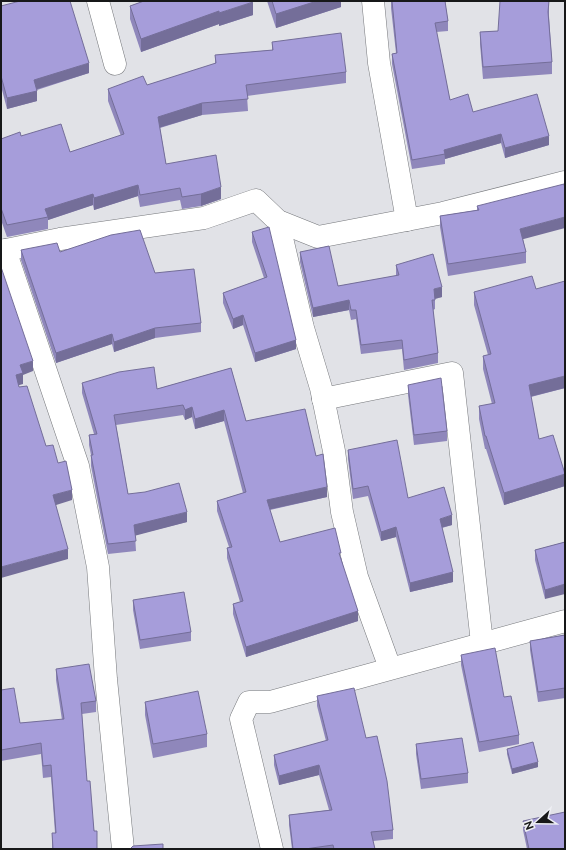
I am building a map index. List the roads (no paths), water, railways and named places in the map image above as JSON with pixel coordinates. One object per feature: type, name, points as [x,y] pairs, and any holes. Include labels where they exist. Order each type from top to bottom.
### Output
[{"type":"street","points":[[98,1],[115,64]]},
{"type":"street","points":[[373,1],[379,63],[407,220]]},
{"type":"street","points":[[123,849],[96,559],[78,466],[3,250],[60,239],[204,218],[256,200],[278,221],[318,237],[443,213],[565,182]]},
{"type":"street","points":[[278,221],[303,328],[321,388],[334,451],[342,512],[356,577],[390,668]]},
{"type":"street","points":[[323,400],[452,373],[482,643]]},
{"type":"street","points":[[272,849],[241,719],[249,702],[270,702],[565,621]]}]
